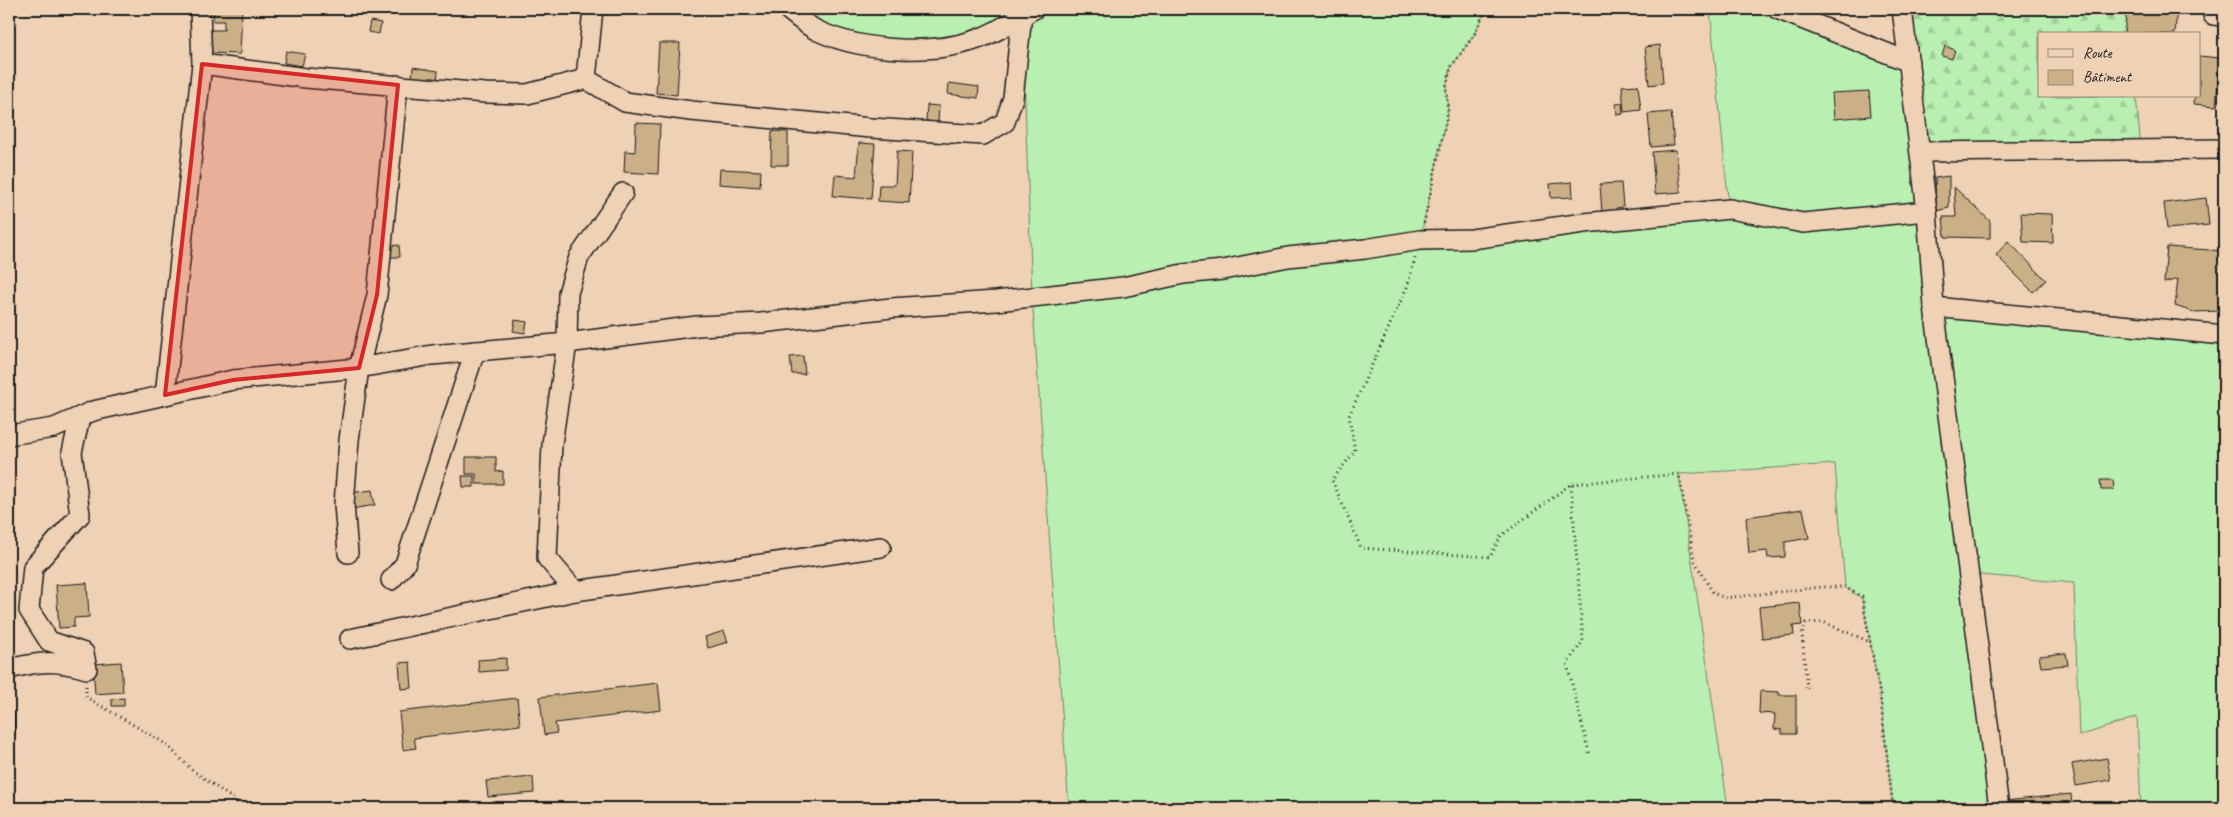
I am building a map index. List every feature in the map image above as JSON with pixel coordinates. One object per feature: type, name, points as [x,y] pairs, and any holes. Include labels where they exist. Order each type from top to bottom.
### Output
[{"type":"street","points":[[165,395],[202,64],[200,9]]},
{"type":"street","points":[[586,79],[593,9]]},
{"type":"street","points":[[787,9],[817,31],[856,43],[899,49],[948,46],[984,37],[1028,12]]},
{"type":"street","points":[[1777,9],[1909,62]]},
{"type":"street","points":[[1902,9],[1927,211],[1934,307],[1999,808]]},
{"type":"street","points":[[202,64],[306,78],[485,93],[527,94],[586,79],[625,102],[691,111],[852,126],[983,135],[1005,122],[1013,98],[1028,12]]},
{"type":"street","points":[[348,553],[344,504],[349,440],[359,368],[377,295],[398,85]]},
{"type":"street","points":[[1920,152],[2224,149]]},
{"type":"street","points":[[574,592],[547,558],[552,444],[568,342],[568,293],[579,257],[623,193]]},
{"type":"street","points":[[9,434],[54,428],[93,411],[233,380],[359,368],[432,355],[568,342],[697,326],[761,323],[891,308],[996,301],[1123,287],[1183,274],[1223,270],[1288,256],[1420,240],[1472,239],[1584,223],[1730,210],[1803,223],[1927,211]]},
{"type":"street","points":[[1934,307],[2224,335]]},
{"type":"street","points":[[391,580],[405,564],[475,351]]},
{"type":"street","points":[[9,669],[36,662],[62,663],[86,669],[84,652],[49,641],[29,610],[33,567],[80,516],[72,452],[80,418]]},
{"type":"street","points":[[350,639],[574,592],[881,547]]},
{"type":"path","points":[[1486,9],[1474,35],[1451,67],[1446,87],[1448,111],[1420,240],[1407,287],[1349,416],[1354,451],[1332,480],[1361,548],[1490,557],[1501,536],[1571,484],[1679,474],[1694,560],[1713,593],[1725,598],[1822,587],[1845,587],[1862,597],[1880,695],[1893,808]]},
{"type":"path","points":[[1571,484],[1583,641],[1566,664],[1590,756]]},
{"type":"path","points":[[1807,688],[1802,634],[1806,623],[1823,622],[1870,642]]},
{"type":"path","points":[[86,669],[86,697],[166,744],[192,770],[246,808]]},
{"type":"highlighted area","points":[[202,64],[398,85],[377,295],[359,368],[233,380],[165,395]]},
{"type":"green space","points":[[787,9],[1486,9],[1474,35],[1451,67],[1446,87],[1448,111],[1420,240],[1729,209],[1710,9],[1777,9],[1909,62],[1937,307],[2224,335],[2224,808],[2141,808],[2137,717],[2079,736],[2074,583],[1969,574],[1995,808],[1864,808],[1893,806],[1880,695],[1862,598],[1845,587],[1835,464],[1679,474],[1728,808],[1069,808],[1032,296],[1022,16],[959,44],[856,43]]},
{"type":"green space","points":[[1901,9],[2128,9],[2130,32],[2038,32],[2038,98],[2136,98],[2141,150],[1920,152]]},
{"type":"building","points":[[214,9],[242,9],[240,54],[210,53],[211,30],[224,30],[224,21],[213,21]]},
{"type":"building","points":[[2127,9],[2177,9],[2175,32],[2124,32]]},
{"type":"building","points":[[370,21],[381,23],[379,34],[368,32]]},
{"type":"building","points":[[659,43],[680,43],[677,95],[656,93]]},
{"type":"building","points":[[1660,45],[1663,83],[1649,85],[1645,47]]},
{"type":"building","points":[[1945,46],[1955,50],[1952,59],[1942,56]]},
{"type":"building","points":[[286,51],[305,54],[302,66],[284,63]]},
{"type":"building","points":[[2200,56],[2220,58],[2216,106],[2194,104],[2195,98],[2200,98]]},
{"type":"building","points":[[413,67],[438,71],[437,83],[412,78]]},
{"type":"building","points":[[949,83],[979,87],[978,98],[948,94]]},
{"type":"building","points":[[1638,85],[1641,110],[1624,112],[1622,86]]},
{"type":"building","points":[[1869,91],[1871,116],[1834,119],[1832,93]]},
{"type":"building","points":[[1622,103],[1623,114],[1617,115],[1616,104]]},
{"type":"building","points":[[927,105],[939,106],[938,122],[926,121]]},
{"type":"building","points":[[1671,112],[1674,145],[1651,147],[1648,114]]},
{"type":"building","points":[[636,123],[660,124],[658,174],[624,172],[625,151],[635,152]]},
{"type":"building","points":[[772,131],[788,132],[788,165],[771,165]]},
{"type":"building","points":[[859,143],[875,144],[871,199],[833,196],[835,175],[856,177]]},
{"type":"building","points":[[1676,150],[1681,192],[1655,194],[1652,152]]},
{"type":"building","points":[[897,151],[912,152],[909,203],[878,201],[879,185],[895,185]]},
{"type":"building","points":[[720,169],[761,171],[760,187],[719,184]]},
{"type":"building","points":[[1949,176],[1949,208],[1936,211],[1935,178]]},
{"type":"building","points":[[1572,182],[1573,197],[1551,198],[1550,184]]},
{"type":"building","points":[[1621,183],[1623,207],[1616,208],[1617,213],[1602,214],[1600,184]]},
{"type":"building","points":[[1954,187],[1990,221],[1990,238],[1945,237],[1943,217],[1956,217]]},
{"type":"building","points":[[2206,198],[2209,225],[2167,229],[2164,203]]},
{"type":"building","points":[[2021,213],[2052,214],[2053,243],[2023,242]]},
{"type":"building","points":[[2008,241],[2046,280],[2033,292],[1996,255]]},
{"type":"building","points":[[399,245],[400,257],[389,257],[388,246]]},
{"type":"building","points":[[2167,247],[2224,251],[2224,311],[2193,312],[2175,306],[2178,279],[2164,283]]},
{"type":"building","points":[[515,320],[527,322],[525,333],[513,331]]},
{"type":"building","points":[[803,356],[805,374],[792,374],[790,357]]},
{"type":"building","points":[[466,457],[496,457],[496,472],[503,471],[503,484],[476,484],[476,474],[466,474]]},
{"type":"building","points":[[462,476],[474,476],[474,487],[463,487]]},
{"type":"building","points":[[2100,480],[2113,480],[2114,490],[2101,490]]},
{"type":"building","points":[[372,490],[375,505],[352,509],[350,493]]},
{"type":"building","points":[[9,499],[11,499],[14,529],[9,529]]},
{"type":"building","points":[[1803,509],[1809,538],[1785,542],[1785,557],[1768,558],[1767,551],[1749,553],[1746,517]]},
{"type":"building","points":[[87,583],[89,617],[74,618],[74,627],[59,628],[56,585]]},
{"type":"building","points":[[1800,603],[1802,625],[1793,626],[1794,635],[1762,638],[1759,607]]},
{"type":"building","points":[[724,631],[728,642],[708,648],[705,637]]},
{"type":"building","points":[[2066,653],[2068,665],[2041,667],[2039,656]]},
{"type":"building","points":[[506,658],[506,670],[479,672],[478,660]]},
{"type":"building","points":[[121,662],[123,692],[95,694],[93,664]]},
{"type":"building","points":[[410,662],[412,688],[401,689],[399,663]]},
{"type":"building","points":[[658,683],[661,710],[555,723],[557,733],[544,735],[540,697]]},
{"type":"building","points":[[1760,691],[1779,692],[1779,695],[1796,695],[1796,734],[1782,734],[1782,730],[1774,729],[1775,714],[1759,713]]},
{"type":"building","points":[[124,698],[124,706],[112,706],[112,699]]},
{"type":"building","points":[[517,698],[520,725],[414,738],[416,748],[403,750],[399,712]]},
{"type":"building","points":[[9,714],[14,714],[15,768],[9,768]]},
{"type":"building","points":[[2107,758],[2111,780],[2076,786],[2072,764]]},
{"type":"building","points":[[533,777],[534,793],[488,797],[486,781]]},
{"type":"building","points":[[2071,794],[2072,806],[2006,808],[2005,801]]}]
